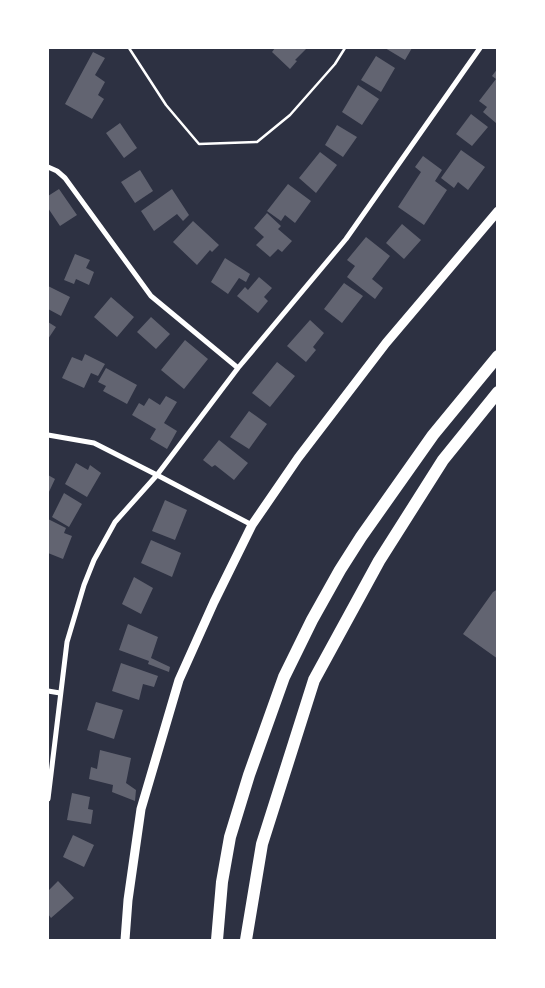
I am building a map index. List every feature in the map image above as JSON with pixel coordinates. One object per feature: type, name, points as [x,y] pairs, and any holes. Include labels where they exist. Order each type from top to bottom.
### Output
[{"type":"highway","points":[[217,940],[222,882],[230,837],[249,775],[284,677],[340,570],[427,443],[498,356]]},
{"type":"highway","points":[[246,940],[262,844],[314,680],[379,561],[443,460],[498,392]]},
{"type":"street","points":[[48,799],[67,642],[94,560],[115,522],[158,474],[238,368],[346,239],[480,48]]},
{"type":"street","points":[[48,167],[57,171],[65,178],[151,296],[238,368]]},
{"type":"street","points":[[125,940],[128,900],[141,809],[179,680],[214,602],[252,525],[298,458],[386,343],[498,212]]},
{"type":"street","points":[[48,435],[94,443],[158,474],[252,525]]},
{"type":"street","points":[[48,691],[60,693]]},
{"type":"path","points":[[129,48],[166,105],[199,144],[257,142],[290,115],[336,64],[345,48]]},
{"type":"building","points":[[275,48],[307,48],[295,60],[297,61],[290,69],[272,52]]},
{"type":"building","points":[[385,48],[412,48],[405,60]]},
{"type":"building","points":[[93,52],[105,58],[95,75],[105,82],[98,95],[104,99],[92,119],[65,104]]},
{"type":"building","points":[[376,56],[395,68],[381,92],[361,80]]},
{"type":"building","points":[[498,68],[498,121],[496,123],[483,112],[487,107],[479,101],[496,79],[492,76]]},
{"type":"building","points":[[358,85],[379,99],[362,125],[342,112]]},
{"type":"building","points":[[471,114],[488,127],[472,146],[456,134]]},
{"type":"building","points":[[120,123],[137,148],[124,158],[106,133]]},
{"type":"building","points":[[337,125],[357,137],[343,157],[325,145]]},
{"type":"building","points":[[461,150],[485,167],[468,190],[458,182],[454,188],[441,178]]},
{"type":"building","points":[[320,152],[337,165],[316,193],[299,178]]},
{"type":"building","points":[[423,156],[442,170],[435,181],[447,190],[424,225],[398,207],[421,172],[415,167]]},
{"type":"building","points":[[140,170],[153,191],[135,203],[121,182]]},
{"type":"building","points":[[288,184],[311,201],[295,223],[285,215],[281,221],[267,211]]},
{"type":"building","points":[[59,189],[77,215],[60,226],[48,208],[48,196]]},
{"type":"building","points":[[172,189],[189,215],[183,221],[177,214],[154,231],[141,211]]},
{"type":"building","points":[[267,213],[281,226],[278,229],[292,241],[282,252],[278,249],[270,257],[256,245],[264,237],[254,228]]},
{"type":"building","points":[[193,221],[219,245],[212,252],[210,250],[197,265],[173,242]]},
{"type":"building","points":[[402,224],[421,240],[404,259],[386,243]]},
{"type":"building","points":[[366,237],[390,256],[372,279],[383,288],[375,299],[347,277],[355,266],[347,260]]},
{"type":"building","points":[[75,254],[90,260],[86,268],[94,272],[89,285],[76,279],[74,284],[64,280]]},
{"type":"building","points":[[225,258],[250,274],[246,282],[239,278],[228,294],[211,282]]},
{"type":"building","points":[[259,277],[272,288],[264,297],[268,301],[258,313],[237,296],[245,287],[248,290]]},
{"type":"building","points":[[344,283],[363,296],[342,323],[324,309]]},
{"type":"building","points":[[48,286],[70,297],[61,316],[48,309]]},
{"type":"building","points":[[111,297],[134,317],[117,337],[94,317]]},
{"type":"building","points":[[151,317],[170,334],[156,349],[137,332]]},
{"type":"building","points":[[310,320],[324,333],[313,347],[316,350],[306,362],[287,346]]},
{"type":"building","points":[[48,322],[56,327],[48,339]]},
{"type":"building","points":[[185,340],[208,359],[184,389],[161,370]]},
{"type":"building","points":[[85,354],[105,364],[98,376],[91,373],[84,388],[62,378],[72,357],[82,361]]},
{"type":"building","points":[[277,362],[295,376],[270,407],[252,393]]},
{"type":"building","points":[[106,368],[137,385],[127,404],[103,391],[106,386],[98,382]]},
{"type":"building","points":[[166,396],[177,402],[164,423],[177,431],[167,449],[150,439],[156,429],[132,415],[139,403],[144,406],[149,398],[160,405]]},
{"type":"building","points":[[249,411],[267,424],[249,449],[230,437]]},
{"type":"building","points":[[219,440],[248,463],[234,480],[215,465],[212,467],[203,460]]},
{"type":"building","points":[[76,463],[88,470],[90,465],[101,473],[87,497],[65,484]]},
{"type":"building","points":[[48,475],[55,479],[48,494]]},
{"type":"building","points":[[64,493],[82,504],[69,527],[52,517]]},
{"type":"building","points":[[165,500],[187,510],[175,540],[152,531]]},
{"type":"building","points":[[48,519],[66,528],[64,533],[72,536],[63,559],[48,553]]},
{"type":"building","points":[[151,540],[181,553],[172,577],[141,563]]},
{"type":"building","points":[[134,577],[153,588],[141,614],[122,604]]},
{"type":"building","points":[[498,589],[498,659],[463,634],[493,592]]},
{"type":"building","points":[[128,624],[158,637],[151,658],[170,667],[169,672],[148,664],[149,661],[119,650]]},
{"type":"building","points":[[121,663],[158,676],[154,687],[143,684],[139,700],[112,691]]},
{"type":"building","points":[[96,702],[123,710],[114,739],[87,730]]},
{"type":"building","points":[[100,750],[131,758],[126,783],[136,790],[135,801],[112,792],[113,785],[89,779],[91,767],[97,769]]},
{"type":"building","points":[[72,793],[90,797],[88,809],[93,810],[91,824],[67,820]]},
{"type":"building","points":[[73,835],[94,845],[84,867],[63,857]]},
{"type":"building","points":[[58,881],[74,898],[51,918],[48,914],[48,891]]}]
